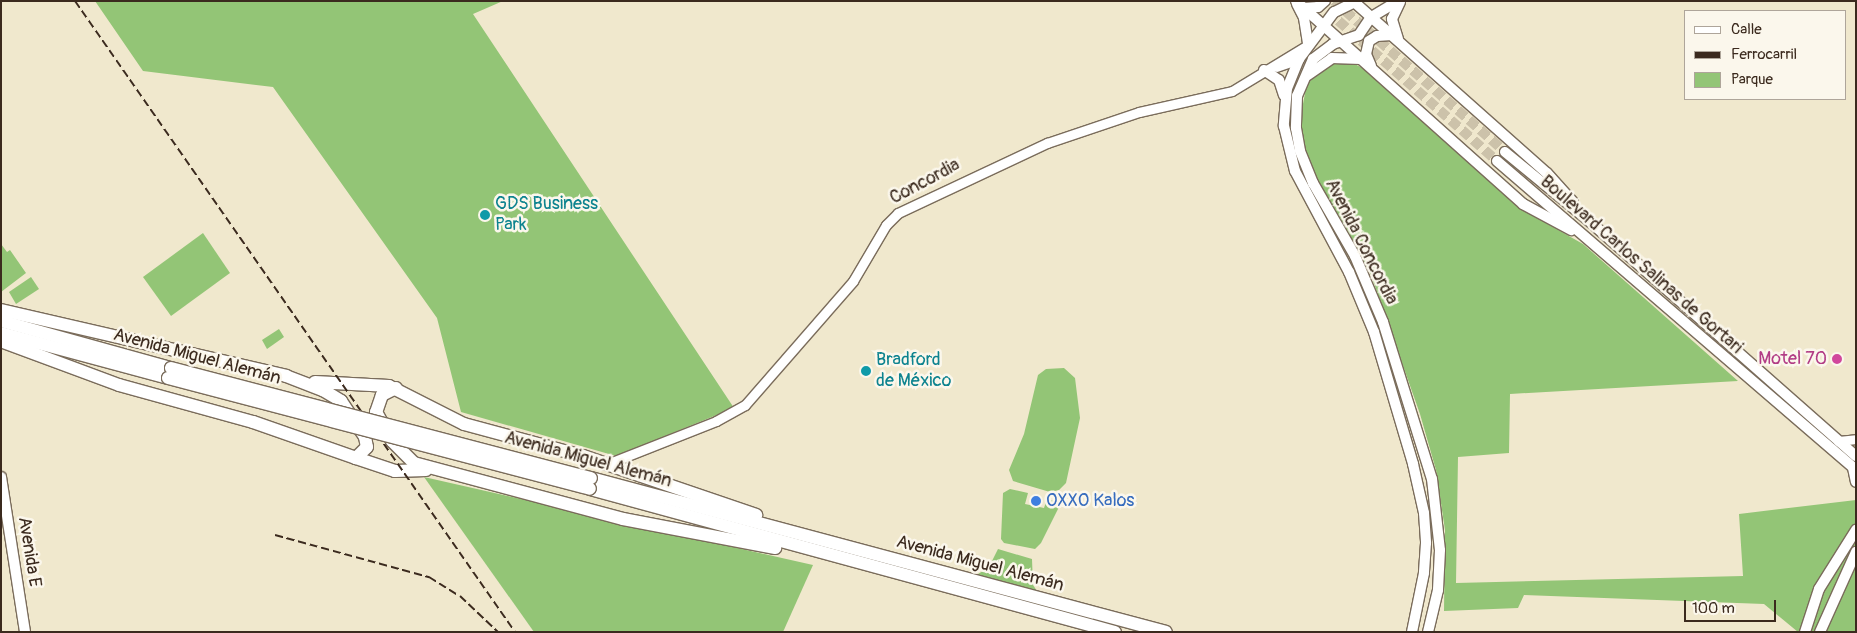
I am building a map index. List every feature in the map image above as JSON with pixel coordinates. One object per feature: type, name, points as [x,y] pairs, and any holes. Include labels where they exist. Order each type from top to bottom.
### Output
[{"type":"highway","points":[[1,310],[326,384],[396,388],[464,424],[607,464],[687,490],[820,540]]},
{"type":"highway","name":"Avenida Miguel Alemán","points":[[1,321],[170,373],[818,553],[1115,632]]},
{"type":"highway","name":"Avenida Miguel Alemán","points":[[1,333],[170,373],[744,519],[1167,632]]},
{"type":"highway","points":[[1,341],[118,385],[253,422],[399,472],[429,470]]},
{"type":"highway","points":[[286,376],[323,390],[346,406],[367,442],[364,452],[356,458]]},
{"type":"highway","points":[[396,388],[385,392],[379,400],[378,418],[402,454],[429,470],[632,521],[733,541],[818,553]]},
{"type":"main road","points":[[1300,4],[1318,7],[1326,1]]},
{"type":"main road","points":[[1396,37],[1392,19],[1399,1]]},
{"type":"main road","name":"Avenida Concordia","points":[[1399,1],[1371,17],[1363,32],[1327,46],[1313,59],[1302,82],[1296,109],[1300,151],[1313,183],[1345,237],[1374,299],[1432,479],[1438,512],[1440,560],[1438,590],[1428,632]]},
{"type":"main road","points":[[1355,2],[1552,178],[1588,220]]},
{"type":"main road","name":"Avenida Concordia","points":[[1355,2],[1334,12],[1298,59],[1285,100],[1284,131],[1290,158],[1360,296],[1414,464],[1424,513],[1426,543],[1424,573],[1412,632]]},
{"type":"main road","points":[[1300,4],[1324,23],[1361,59],[1523,204],[1578,232]]},
{"type":"main road","points":[[1300,4],[1304,18],[1307,45]]},
{"type":"main road","points":[[1371,66],[1366,54],[1369,42],[1377,36],[1396,37]]},
{"type":"main road","points":[[1302,82],[1326,60],[1346,57],[1361,59]]},
{"type":"main road","points":[[1265,70],[1280,80],[1285,100]]},
{"type":"main road","name":"Boulevard Carlos Salinas de Gortari","points":[[1505,152],[1588,220],[1856,456]]},
{"type":"main road","name":"Boulevard Carlos Salinas de Gortari","points":[[1497,161],[1854,469]]},
{"type":"main road","points":[[1854,469],[1856,482]]},
{"type":"main road","name":"Avenida E","points":[[1,477],[25,632]]},
{"type":"main road","points":[[1805,632],[1819,589],[1855,529]]},
{"type":"main road","points":[[1820,632],[1856,552]]},
{"type":"street","name":"Concordia","points":[[607,464],[716,421],[745,406],[853,281],[886,225],[898,213],[1039,146],[1140,112],[1227,92],[1307,45]]},
{"type":"street","points":[[1265,70],[1298,59]]},
{"type":"street","points":[[1838,441],[1856,439]]},
{"type":"green space","name":"GDS Business Park","points":[[95,1],[503,1],[473,14],[734,408],[616,456],[461,412],[437,318],[273,87],[143,71]]},
{"type":"green space","points":[[1334,61],[1349,61],[1372,73],[1530,214],[1583,244],[1738,381],[1510,394],[1509,453],[1458,457],[1456,583],[1743,576],[1739,514],[1856,500],[1856,632],[1798,632],[1764,604],[1524,595],[1518,608],[1444,611],[1445,530],[1436,470],[1420,414],[1371,275],[1317,179],[1302,142],[1299,125],[1306,88],[1313,75]]},
{"type":"green space","points":[[203,233],[230,273],[171,316],[143,277]]},
{"type":"green space","points":[[1,244],[7,252],[10,250],[26,273],[1,292]]},
{"type":"green space","points":[[31,277],[39,289],[16,304],[9,292]]},
{"type":"green space","points":[[279,329],[284,337],[267,349],[262,340]]},
{"type":"green space","points":[[1064,368],[1075,378],[1080,418],[1066,483],[1059,490],[1050,492],[1013,481],[1009,470],[1024,434],[1038,375],[1046,369]]},
{"type":"green space","points":[[424,477],[813,565],[783,632],[534,632]]},
{"type":"green space","points":[[1010,489],[1028,493],[1025,504],[1044,508],[1047,499],[1061,503],[1041,543],[1035,549],[1004,543],[1001,539],[1003,493]]},
{"type":"green space","points":[[998,549],[1032,559],[1033,585],[1039,594],[975,576],[989,567]]},
{"type":"tunnel","points":[[1316,1],[1497,161]]},
{"type":"tunnel","points":[[1334,1],[1505,152]]},
{"type":"railway","points":[[75,1],[515,632]]},
{"type":"railway","points":[[275,535],[429,577],[460,596],[498,632]]},
{"type":"place","name":"GDS Business Park","points":[[485,215]]},
{"type":"place","name":"Motel 70","points":[[1837,359]]},
{"type":"place","name":"Bradford de México","points":[[866,371]]},
{"type":"place","name":"OXXO Kalos","points":[[1036,501]]}]
